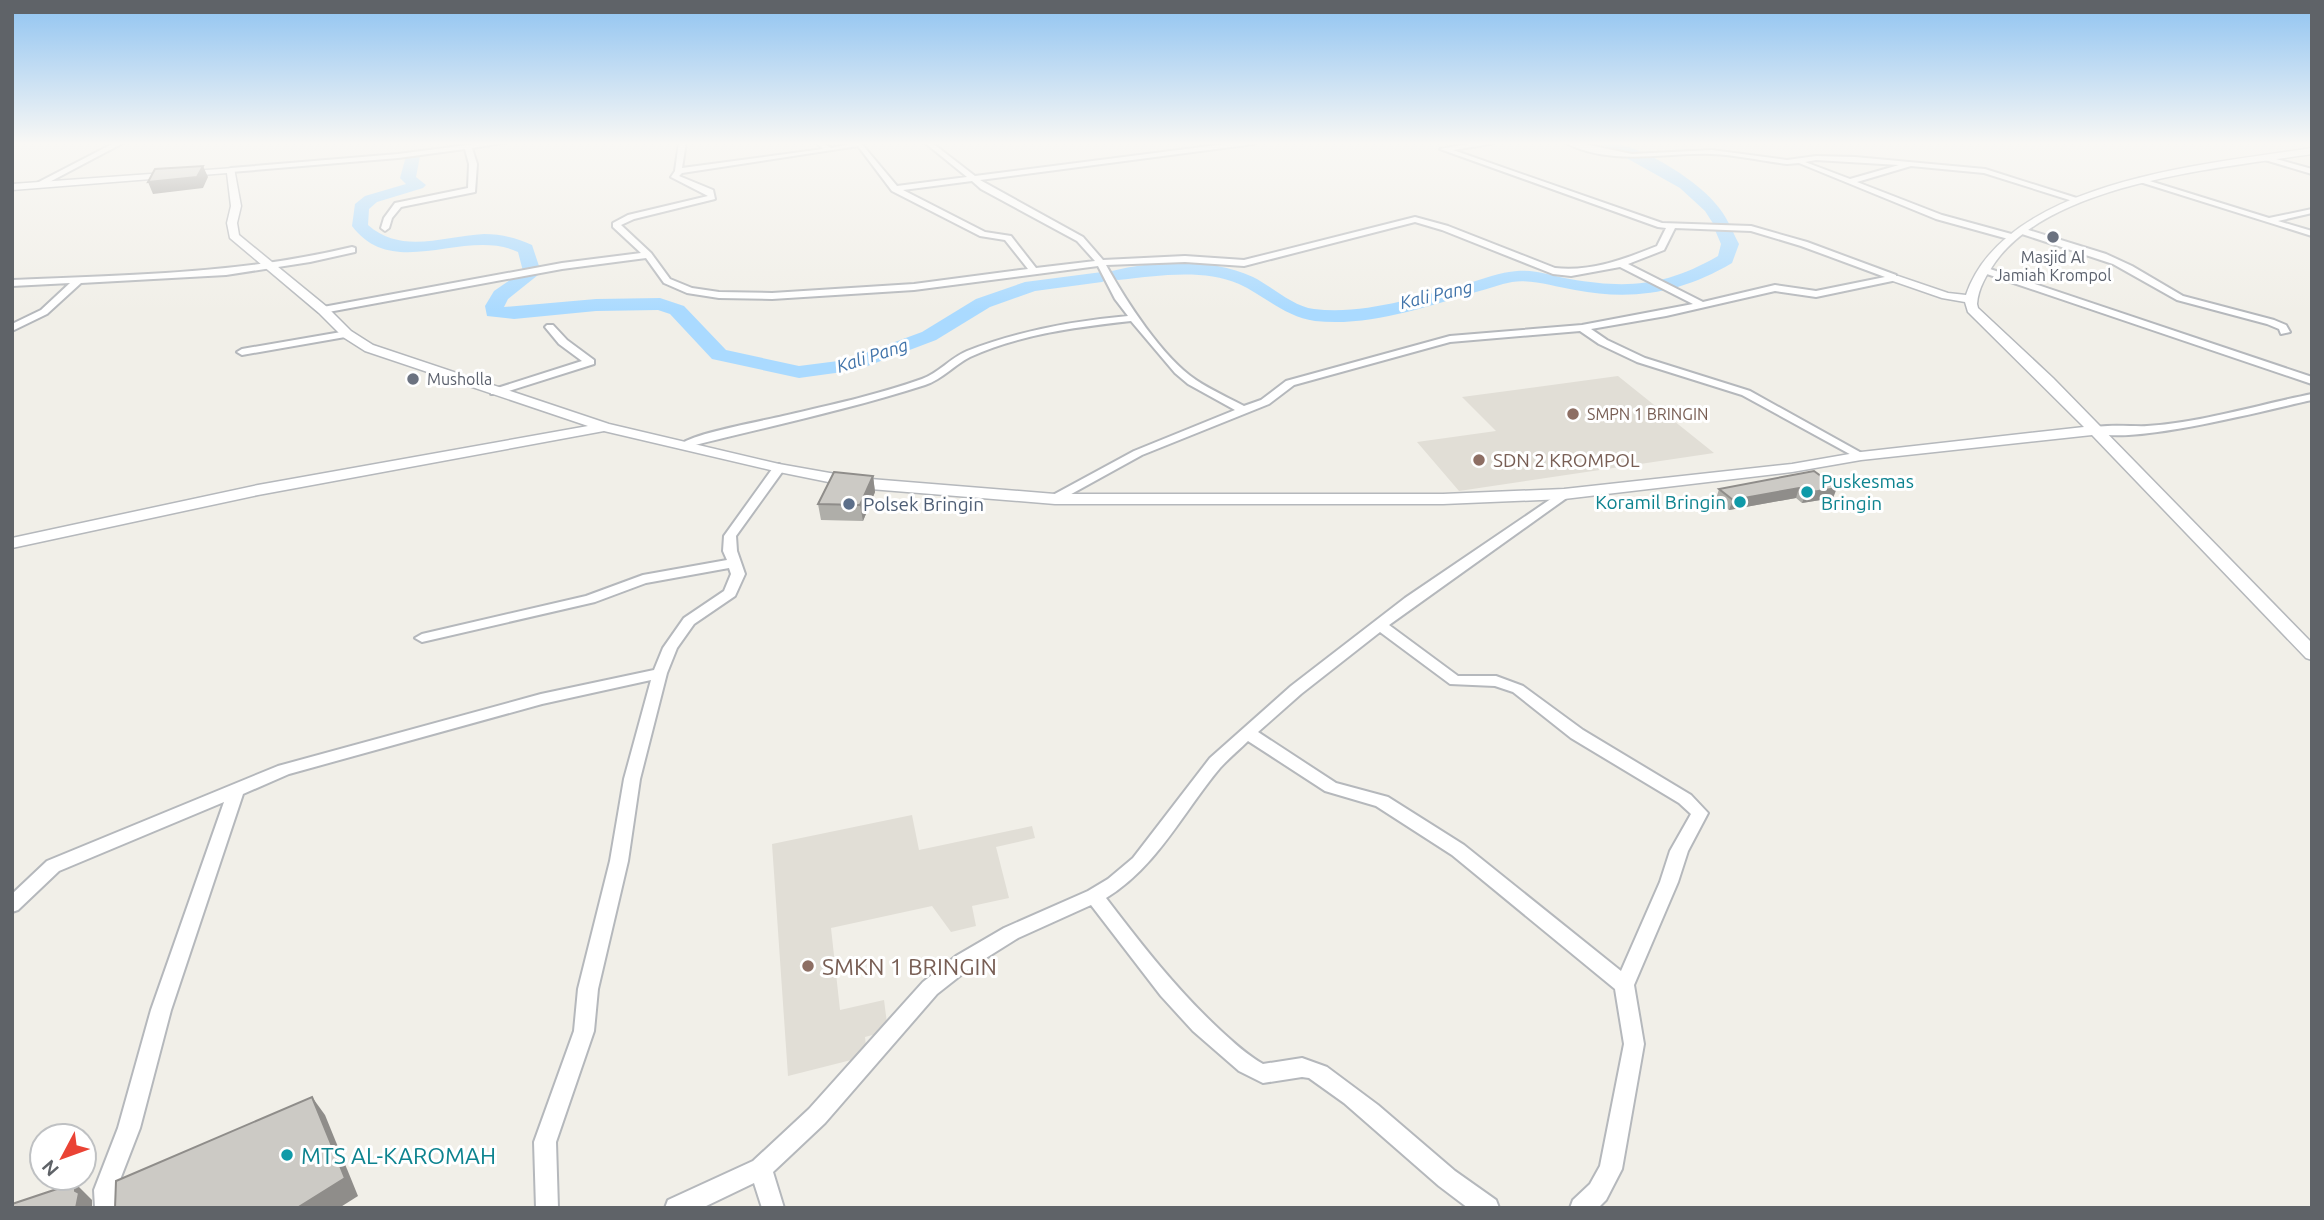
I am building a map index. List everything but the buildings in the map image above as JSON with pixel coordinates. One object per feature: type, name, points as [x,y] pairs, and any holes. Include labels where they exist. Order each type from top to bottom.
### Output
[{"type":"street","points":[[235,199],[232,223],[234,236],[348,334],[369,348],[605,427],[687,444],[779,468],[858,482],[1055,499],[1443,499],[1564,494],[1792,468],[1861,456],[2095,430],[2121,432],[2160,429],[2312,397]]},
{"type":"street","points":[[385,228],[388,218],[398,205],[429,199]]},
{"type":"street","points":[[704,199],[616,223],[648,255],[667,281],[676,287],[719,295],[772,296],[914,287],[1100,261],[1185,259],[1244,263],[1415,219],[1560,272],[1620,264],[1661,248],[1671,227]]},
{"type":"street","points":[[914,199],[983,234],[1008,238],[1032,270]]},
{"type":"street","points":[[1010,199],[1080,239],[1100,261],[1134,317],[1171,362],[1192,382],[1243,410]]},
{"type":"street","points":[[1589,199],[1671,227],[1702,225],[1751,229],[1804,244],[1946,296],[1970,299]]},
{"type":"street","points":[[1895,199],[1939,217],[2017,234],[2105,258],[2129,268],[2165,292],[2183,299],[2259,317],[2283,327],[2285,332]]},
{"type":"street","points":[[2072,199],[2079,201]]},
{"type":"street","points":[[2085,199],[2051,211],[2026,226],[1995,251],[1970,299],[1972,309],[2095,430],[2312,654]]},
{"type":"street","points":[[2203,199],[2312,234]]},
{"type":"street","points":[[2269,220],[2312,211]]},
{"type":"street","points":[[12,283],[166,278],[271,267],[352,250]]},
{"type":"street","points":[[323,310],[562,266],[648,255]]},
{"type":"street","points":[[1620,264],[1700,304]]},
{"type":"street","points":[[1984,270],[2312,381]]},
{"type":"street","points":[[1055,499],[1138,453],[1265,402],[1290,383],[1424,345],[1450,339],[1582,328],[1774,288],[1816,294],[1894,278]]},
{"type":"street","points":[[12,328],[44,312],[78,281]]},
{"type":"street","points":[[687,444],[740,428],[790,418],[911,386],[942,373],[956,360],[1016,338],[1069,326],[1134,317]]},
{"type":"street","points":[[495,392],[590,362],[563,342],[550,327]]},
{"type":"street","points":[[1582,328],[1602,342],[1641,360],[1746,393],[1861,456]]},
{"type":"street","points":[[242,352],[348,334]]},
{"type":"street","points":[[12,543],[258,490],[605,427]]},
{"type":"street","points":[[547,1208],[545,1142],[584,1031],[588,989],[618,861],[632,779],[660,673],[670,648],[689,621],[730,593],[738,574],[730,536],[779,468]]},
{"type":"street","points":[[676,1208],[761,1169],[817,1116],[930,988],[963,962],[1011,933],[1094,896],[1139,863],[1216,762],[1247,733],[1380,625],[1564,494]]},
{"type":"street","points":[[422,638],[590,599],[643,579],[734,563]]},
{"type":"street","points":[[1380,625],[1455,681],[1496,681],[1518,689],[1554,719],[1641,775],[1685,799],[1700,813],[1679,851],[1670,882],[1624,985],[1634,1044],[1611,1169],[1598,1192],[1581,1208]]},
{"type":"street","points":[[12,905],[53,866],[284,770],[541,699],[660,673]]},
{"type":"street","points":[[1247,733],[1331,787],[1382,801],[1458,850],[1624,985]]},
{"type":"street","points":[[106,1208],[104,1190],[129,1128],[161,1010],[237,788]]},
{"type":"street","points":[[1094,896],[1152,973],[1195,1020],[1245,1065],[1259,1073],[1272,1074],[1306,1067],[1330,1080],[1432,1167],[1488,1208]]},
{"type":"street","points":[[761,1169],[773,1208]]},
{"type":"shaded area","name":"SMPN 1 BRINGIN","points":[[1618,376],[1714,453],[1459,491],[1417,442],[1496,431],[1462,397]]},
{"type":"shaded area","name":"SMKN 1 BRINGIN","points":[[912,815],[919,850],[1032,826],[1035,838],[996,847],[1009,898],[972,906],[976,926],[951,932],[932,906],[831,928],[840,1010],[884,1000],[888,1031],[865,1037],[867,1056],[788,1076],[772,844]]},
{"type":"waterway","name":"Kali Pang","points":[[371,199],[361,207],[360,226],[374,239],[391,246],[409,248],[487,239],[508,242],[526,249],[531,269]]},
{"type":"waterway","name":"Kali Pang","points":[[1703,199],[1721,224]]},
{"type":"waterway","name":"Kali Pang","points":[[1118,275],[1165,270],[1198,270],[1230,275],[1244,280],[1295,310],[1334,316],[1373,312],[1517,276],[1533,276],[1605,289],[1645,290],[1665,286],[1705,271],[1726,259],[1730,244],[1723,230]]},
{"type":"waterway","name":"Kali Pang","points":[[529,275],[501,295],[494,306],[494,312],[660,304],[677,310],[719,355],[799,372],[850,366],[929,336],[983,303],[1032,286],[1102,277]]},
{"type":"place","name":"Masjid Al Jamiah Krompol","points":[[2053,237]]},
{"type":"place","name":"Musholla","points":[[413,379]]},
{"type":"place","name":"SMPN 1 BRINGIN","points":[[1573,414]]},
{"type":"place","name":"SDN 2 KROMPOL","points":[[1479,460]]},
{"type":"place","name":"Puskesmas Bringin","points":[[1807,492]]},
{"type":"place","name":"Koramil Bringin","points":[[1740,502]]},
{"type":"place","name":"Polsek Bringin","points":[[849,504]]},
{"type":"place","name":"SMKN 1 BRINGIN","points":[[808,966]]},
{"type":"place","name":"MTS AL-KAROMAH","points":[[287,1155]]}]
